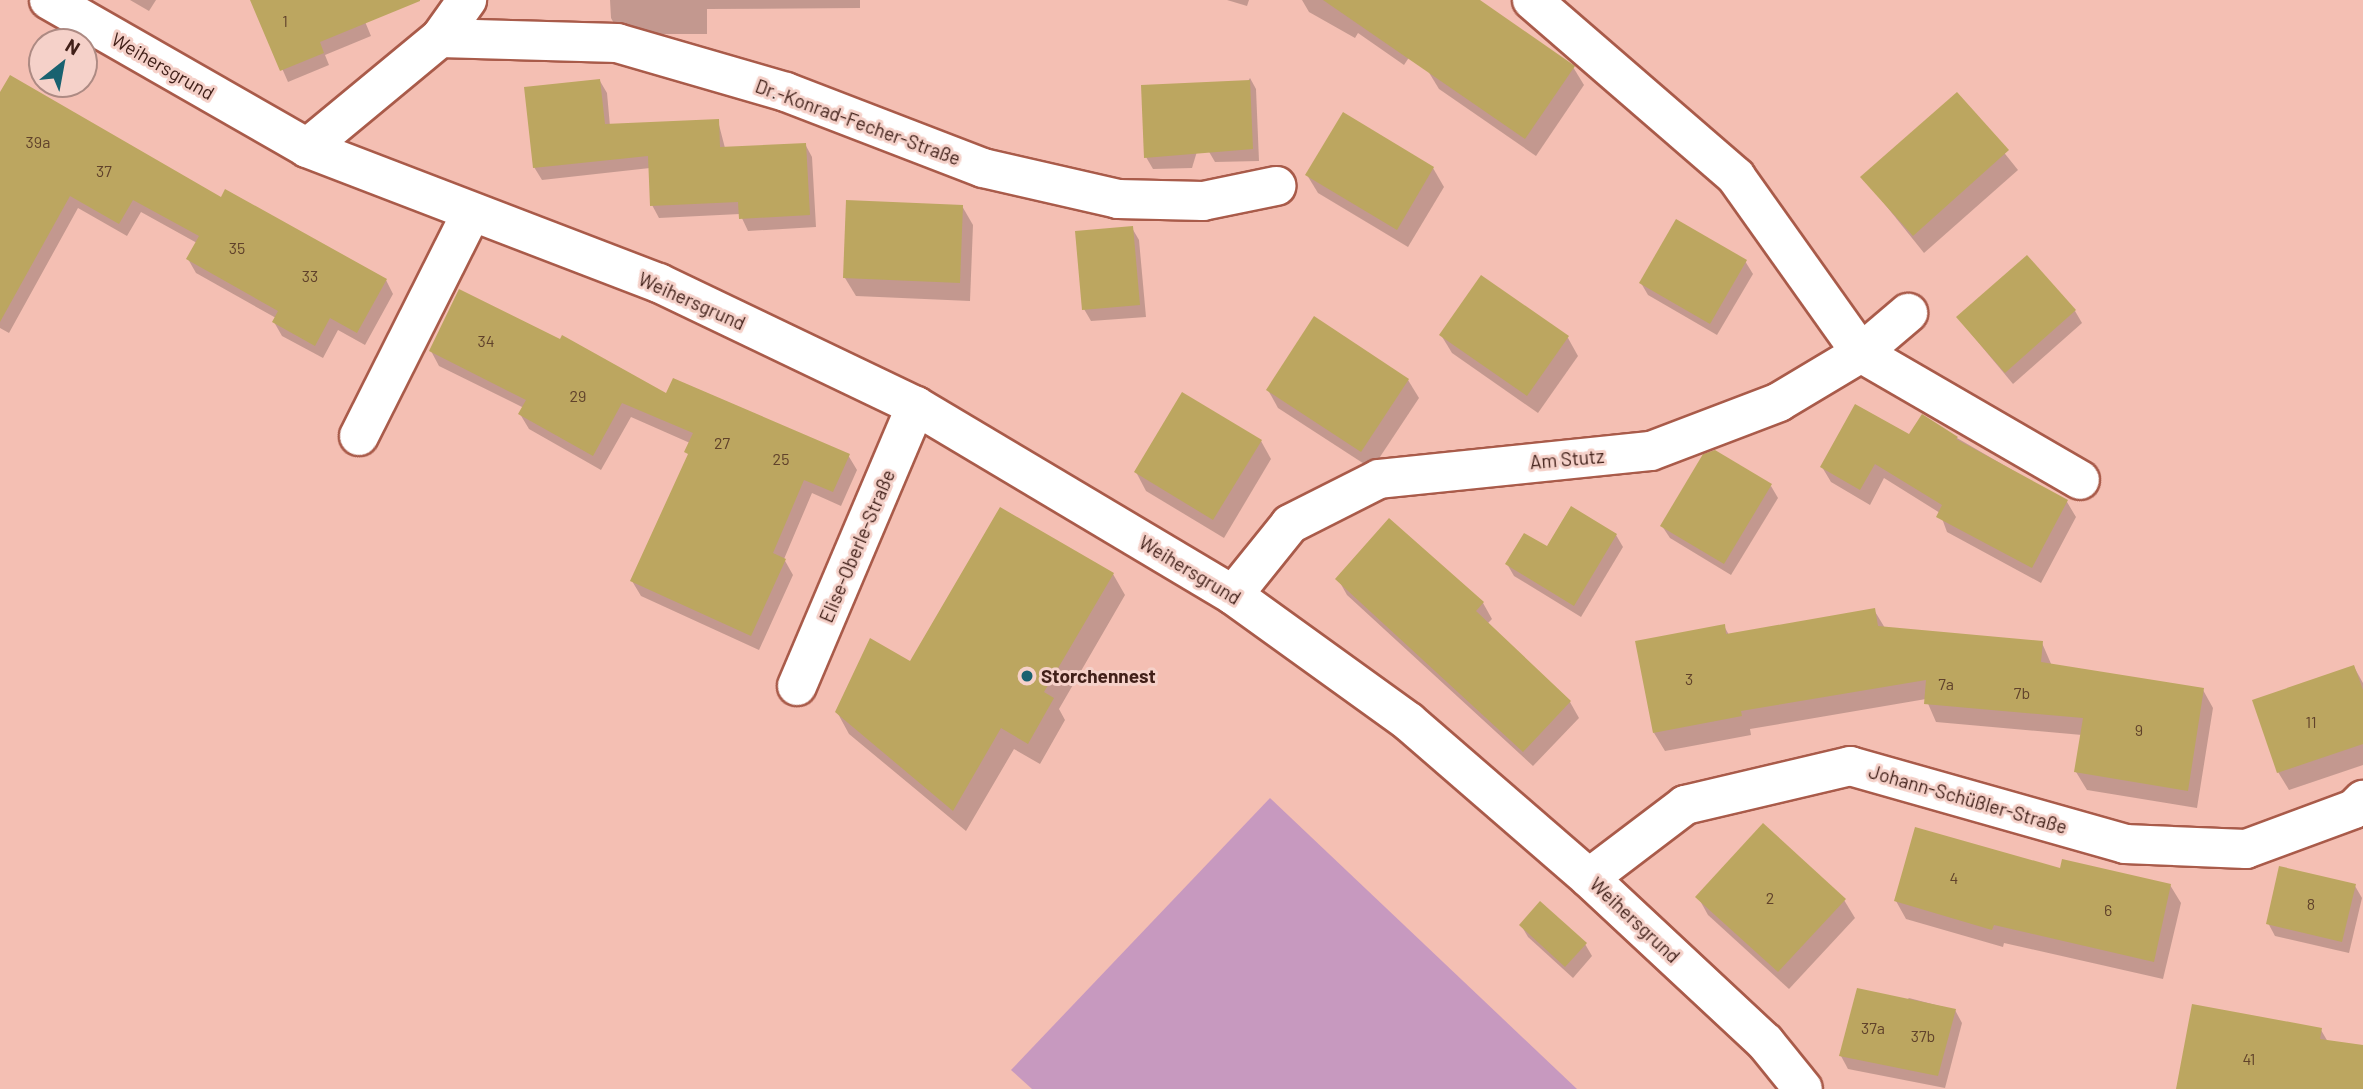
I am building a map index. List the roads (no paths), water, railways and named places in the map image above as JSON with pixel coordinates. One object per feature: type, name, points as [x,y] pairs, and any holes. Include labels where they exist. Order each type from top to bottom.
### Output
[{"type":"street","name":"Weihersgrund","points":[[49,0],[307,148],[470,215],[659,283],[916,406],[1233,595],[1409,722],[1590,878],[1765,1042],[1803,1089]]},
{"type":"street","points":[[307,148],[440,38],[467,0]]},
{"type":"street","points":[[1532,0],[1736,177],[1861,353],[2080,480]]},
{"type":"street","name":"Dr.-Konrad-Fecher-Straße","points":[[440,38],[617,43],[786,92],[983,168],[1118,199],[1203,201],[1276,186]]},
{"type":"street","points":[[359,436],[470,215]]},
{"type":"street","name":"Am Stutz","points":[[1233,595],[1290,524],[1379,479],[1651,451],[1779,402],[1861,353],[1908,313]]},
{"type":"street","name":"Elise-Oberle-Straße","points":[[797,686],[916,406]]},
{"type":"street","name":"Johann-Schüßler-Straße","points":[[1590,878],[1685,805],[1850,766],[2125,844],[2246,849],[2354,809],[2363,800]]},
{"type":"place","name":"Storchennest","points":[[1027,676]]}]
